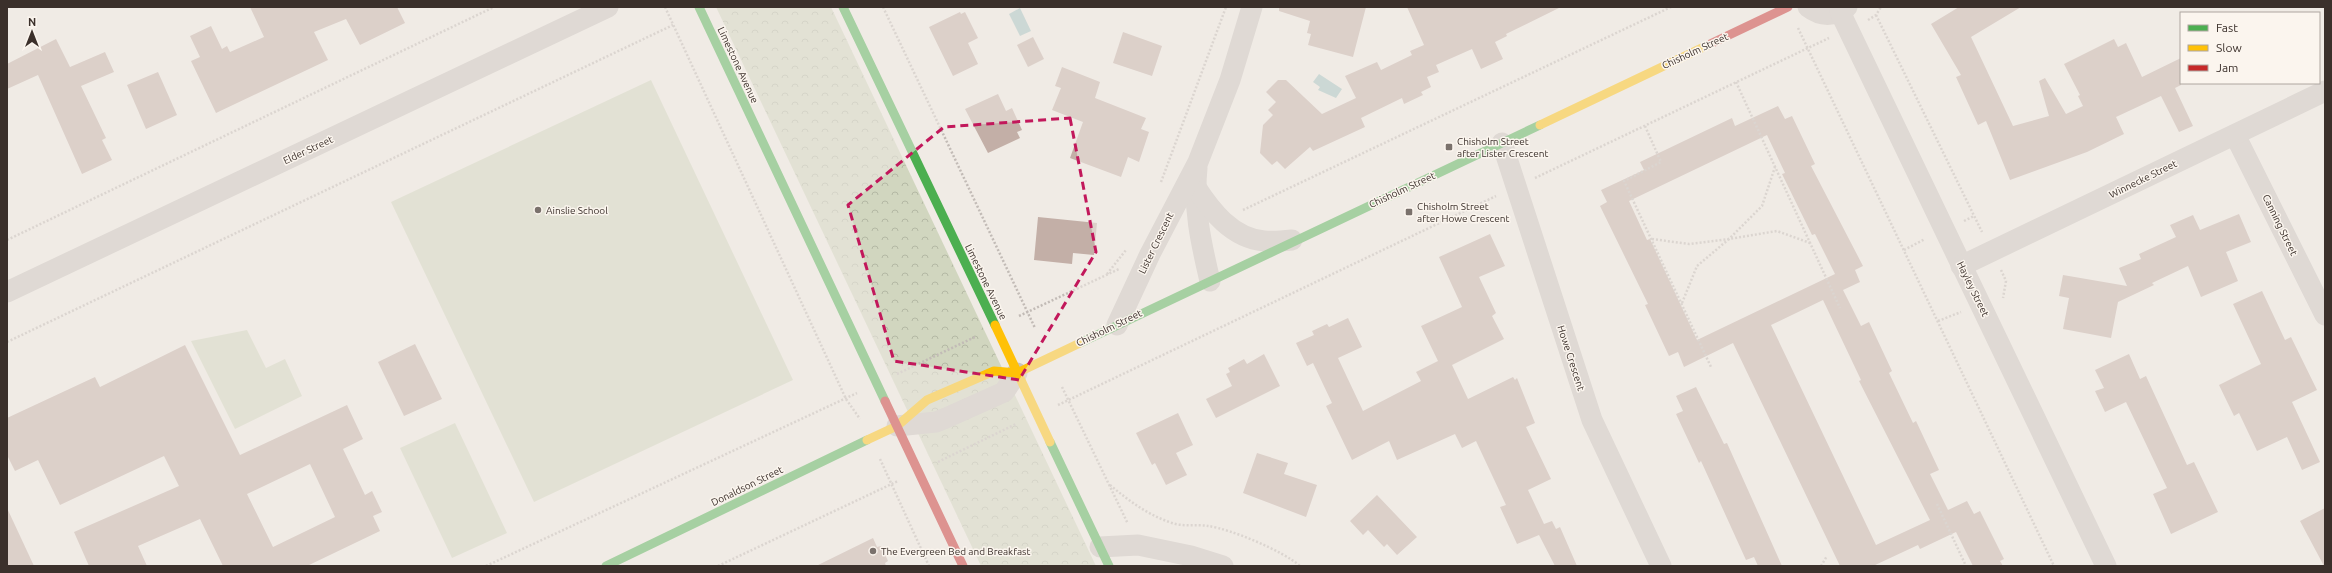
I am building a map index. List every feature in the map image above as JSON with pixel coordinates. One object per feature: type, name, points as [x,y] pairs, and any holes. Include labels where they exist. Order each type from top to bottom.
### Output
[{"type":"main road","name":"Limestone Avenue","points":[[699,7],[963,566]]},
{"type":"main road","name":"Limestone Avenue","points":[[843,7],[1109,566]]},
{"type":"main road","name":"Chisholm Street","points":[[1017,372],[1210,281],[1292,240],[1502,143],[1788,7]]},
{"type":"main road","name":"Donaldson Street","points":[[606,566],[897,426]]},
{"type":"street","name":"Elder Street","points":[[7,292],[608,7]]},
{"type":"street","name":"Lister Crescent","points":[[1117,325],[1150,254],[1198,162],[1230,80],[1252,7]]},
{"type":"street","points":[[1801,14],[1845,16]]},
{"type":"street","name":"Hayley Street","points":[[1845,16],[1961,266],[2106,566]]},
{"type":"street","name":"Winnecke Street","points":[[1961,266],[2325,91]]},
{"type":"street","name":"Canning Street","points":[[2235,135],[2325,315]]},
{"type":"street","name":"Howe Crescent","points":[[1502,143],[1592,420],[1661,566]]},
{"type":"street","name":"Lister Crescent","points":[[1198,162],[1195,186],[1198,232],[1210,281]]},
{"type":"street","points":[[1195,186],[1206,203],[1222,220],[1237,232],[1263,241],[1292,240]]},
{"type":"street","points":[[897,426],[936,422],[1004,392],[1017,372]]},
{"type":"street","points":[[1100,547],[1138,545],[1191,556],[1222,566]]},
{"type":"path","points":[[7,240],[494,7]]},
{"type":"path","points":[[665,7],[846,399],[859,417]]},
{"type":"path","points":[[883,7],[1035,328]]},
{"type":"path","points":[[1158,188],[1208,59],[1226,7]]},
{"type":"path","points":[[1222,220],[1671,7]]},
{"type":"path","points":[[1876,15],[1881,7]]},
{"type":"path","points":[[1801,14],[1808,48],[2054,566]]},
{"type":"path","points":[[1058,405],[1808,48],[1845,16],[1876,15]]},
{"type":"path","points":[[1876,15],[2006,281],[2002,296],[2006,303]]},
{"type":"path","points":[[7,342],[673,25]]},
{"type":"path","points":[[1736,82],[1840,308]]},
{"type":"path","points":[[1645,126],[1661,162],[1624,181],[1711,367]]},
{"type":"path","points":[[1682,304],[1697,266],[1729,239],[1762,206],[1775,167]]},
{"type":"path","points":[[1651,239],[1689,244],[1777,231],[1810,243]]},
{"type":"path","points":[[1106,275],[1131,244]]},
{"type":"path","points":[[1019,316],[1150,254]]},
{"type":"path","points":[[894,376],[980,335]]},
{"type":"path","points":[[1062,387],[1138,545]]},
{"type":"path","points":[[486,566],[862,391]]},
{"type":"path","points":[[934,464],[1022,422]]},
{"type":"path","points":[[882,463],[890,484],[929,566]]},
{"type":"path","points":[[718,566],[890,484]]},
{"type":"path","points":[[1110,485],[1129,502],[1173,524],[1210,526],[1233,533],[1277,551],[1300,566]]},
{"type":"path","points":[[1937,504],[1966,566]]},
{"type":"path","points":[[1821,566],[1827,556]]},
{"type":"highlighted area","points":[[1070,118],[1096,252],[1019,380],[894,361],[848,205],[944,127]]},
{"type":"green space","points":[[716,7],[831,7],[1096,566],[981,566]]},
{"type":"green space","points":[[651,80],[793,380],[534,502],[391,202]]},
{"type":"green space","points":[[247,330],[266,368],[285,359],[302,396],[235,429],[191,341]]},
{"type":"green space","points":[[455,423],[507,533],[452,558],[400,448]]},
{"type":"water","points":[[1020,8],[1031,31],[1020,36],[1009,14]]},
{"type":"water","points":[[1319,74],[1342,89],[1336,98],[1318,90],[1320,87],[1313,82]]},
{"type":"building","points":[[250,7],[397,7],[405,23],[360,45],[346,19],[314,32],[328,60],[216,113],[191,61],[200,57],[190,36],[211,26],[222,49],[227,46],[230,52],[264,37]]},
{"type":"building","points":[[1279,7],[1366,7],[1353,57],[1308,45],[1311,34],[1307,33],[1310,21],[1279,11]]},
{"type":"building","points":[[1407,7],[1561,7],[1506,34],[1507,36],[1495,42],[1503,59],[1481,69],[1472,49],[1436,65],[1439,72],[1427,77],[1431,87],[1421,92],[1423,95],[1404,104],[1402,98],[1361,118],[1365,127],[1313,151],[1310,147],[1285,169],[1277,161],[1272,165],[1260,153],[1263,125],[1273,115],[1268,110],[1276,102],[1266,92],[1278,80],[1286,80],[1322,114],[1356,98],[1345,76],[1377,62],[1381,70],[1412,55],[1410,51],[1424,45]]},
{"type":"building","points":[[1959,7],[2021,7],[1971,37],[2013,126],[2049,116],[2039,81],[2045,78],[2066,114],[2083,106],[2078,96],[2080,95],[2064,64],[2114,39],[2118,47],[2126,43],[2142,77],[2180,58],[2181,85],[2175,88],[2193,126],[2179,132],[2161,96],[2116,117],[2124,134],[2087,152],[2010,180],[1986,121],[1978,125],[1956,77],[1961,75],[1931,24]]},
{"type":"building","points":[[960,12],[961,14],[965,12],[978,38],[968,43],[978,64],[953,76],[929,27]]},
{"type":"building","points":[[1123,32],[1162,46],[1152,76],[1113,63]]},
{"type":"building","points":[[1033,37],[1044,59],[1028,67],[1017,45]]},
{"type":"building","points":[[56,39],[70,67],[105,52],[114,72],[81,86],[106,138],[102,140],[112,160],[82,174],[38,75],[7,89],[7,64]]},
{"type":"building","points":[[1062,67],[1100,82],[1095,98],[1146,118],[1141,129],[1149,132],[1139,162],[1128,157],[1121,177],[1070,158],[1083,122],[1052,110],[1061,88],[1055,86]]},
{"type":"building","points":[[158,72],[177,115],[146,129],[127,85]]},
{"type":"building","points":[[998,94],[1006,111],[1012,108],[1022,130],[1017,132],[1020,138],[988,153],[965,109]]},
{"type":"building","points":[[1778,106],[1785,119],[1792,116],[1815,164],[1811,166],[1863,266],[1855,270],[1860,282],[1843,290],[1861,326],[1869,322],[1892,371],[1889,373],[1913,423],[1916,421],[1939,470],[1930,474],[1948,510],[1967,501],[1974,514],[1980,511],[2004,559],[2000,561],[2003,566],[1973,566],[1956,532],[1920,549],[1918,545],[1873,566],[1840,566],[1733,343],[1684,367],[1678,352],[1669,356],[1645,305],[1648,304],[1600,206],[1607,202],[1601,190],[1644,170],[1640,162],[1732,118],[1735,126]],"holes":[[[1767,135],[1785,173],[1782,174],[1812,235],[1815,234],[1835,274],[1697,340],[1650,239],[1647,240],[1629,201]],[[1823,300],[1861,380],[1859,381],[1930,520],[1876,545],[1771,325]]]},
{"type":"building","points":[[2239,214],[2251,242],[2226,252],[2238,281],[2201,297],[2188,266],[2152,283],[2154,285],[2118,302],[2111,338],[2063,329],[2069,298],[2059,296],[2063,275],[2127,286],[2119,268],[2141,259],[2139,254],[2176,237],[2170,225],[2193,215],[2200,230]]},
{"type":"building","points":[[1038,217],[1097,223],[1094,255],[1073,253],[1072,264],[1034,260]]},
{"type":"building","points":[[1490,234],[1505,266],[1479,277],[1496,313],[1492,316],[1504,339],[1452,365],[1468,399],[1513,377],[1515,380],[1517,378],[1535,423],[1526,427],[1551,479],[1528,490],[1544,524],[1552,521],[1556,529],[1560,527],[1577,566],[1555,566],[1539,535],[1517,544],[1500,507],[1506,505],[1476,441],[1462,448],[1455,434],[1397,460],[1389,441],[1352,460],[1326,406],[1332,403],[1313,363],[1307,366],[1296,343],[1314,335],[1312,331],[1327,324],[1329,327],[1348,318],[1362,347],[1338,358],[1363,411],[1421,381],[1416,372],[1438,361],[1421,326],[1462,307],[1439,257]]},
{"type":"building","points":[[2262,291],[2285,340],[2291,337],[2317,390],[2292,402],[2320,462],[2302,470],[2287,437],[2257,451],[2239,413],[2234,416],[2219,385],[2261,364],[2233,304]]},
{"type":"building","points":[[415,344],[442,399],[404,416],[378,362]]},
{"type":"building","points":[[185,345],[240,455],[347,405],[363,439],[343,449],[365,495],[372,491],[382,512],[373,516],[380,531],[307,566],[223,566],[200,519],[138,546],[147,566],[89,566],[74,532],[179,486],[164,456],[60,505],[38,460],[15,471],[7,455],[7,418],[95,377],[100,387]],"holes":[[[310,464],[335,517],[273,547],[247,494]]]},
{"type":"building","points":[[1264,354],[1280,386],[1216,418],[1206,399],[1232,386],[1226,374],[1230,372],[1228,368],[1244,359],[1247,364]]},
{"type":"building","points":[[2129,354],[2140,379],[2146,376],[2187,465],[2194,462],[2218,512],[2171,534],[2153,494],[2167,488],[2126,402],[2105,412],[2095,391],[2104,388],[2095,370]]},
{"type":"building","points":[[1696,387],[1724,444],[1727,443],[1782,566],[1758,566],[1754,557],[1746,560],[1701,461],[1699,463],[1676,414],[1683,411],[1676,396]]},
{"type":"building","points":[[1178,413],[1193,445],[1176,453],[1187,475],[1166,485],[1155,463],[1152,465],[1136,433]]},
{"type":"building","points":[[1257,453],[1288,463],[1284,474],[1317,485],[1306,517],[1243,493]]},
{"type":"building","points":[[1377,495],[1417,537],[1397,555],[1387,544],[1384,547],[1368,530],[1363,535],[1350,521]]},
{"type":"building","points":[[7,508],[34,566],[7,566]]},
{"type":"building","points":[[2325,508],[2325,566],[2324,566],[2300,521]]},
{"type":"building","name":"The Evergreen Bed and Breakfast","points":[[873,538],[877,547],[881,546],[888,561],[885,563],[886,566],[816,566]]},
{"type":"traffic: fast","points":[[699,7],[885,401]]},
{"type":"traffic: fast","points":[[843,7],[995,325]]},
{"type":"traffic: fast","points":[[1080,343],[1540,125]]},
{"type":"traffic: fast","points":[[606,566],[867,440]]},
{"type":"traffic: fast","points":[[1050,442],[1109,566]]},
{"type":"traffic: slow","points":[[1540,125],[1708,45]]},
{"type":"traffic: slow","points":[[995,325],[1050,442]]},
{"type":"traffic: slow","points":[[867,440],[897,426],[927,400],[994,371],[1017,373],[1080,343]]},
{"type":"traffic: jam","points":[[1708,45],[1788,7]]},
{"type":"traffic: jam","points":[[885,401],[963,566]]},
{"type":"place","name":"Chisholm Street after Lister Crescent","points":[[1449,147]]},
{"type":"place","name":"Ainslie School","points":[[538,210]]},
{"type":"place","name":"Chisholm Street after Howe Crescent","points":[[1409,212]]},
{"type":"place","name":"The Evergreen Bed and Breakfast","points":[[873,551]]}]
